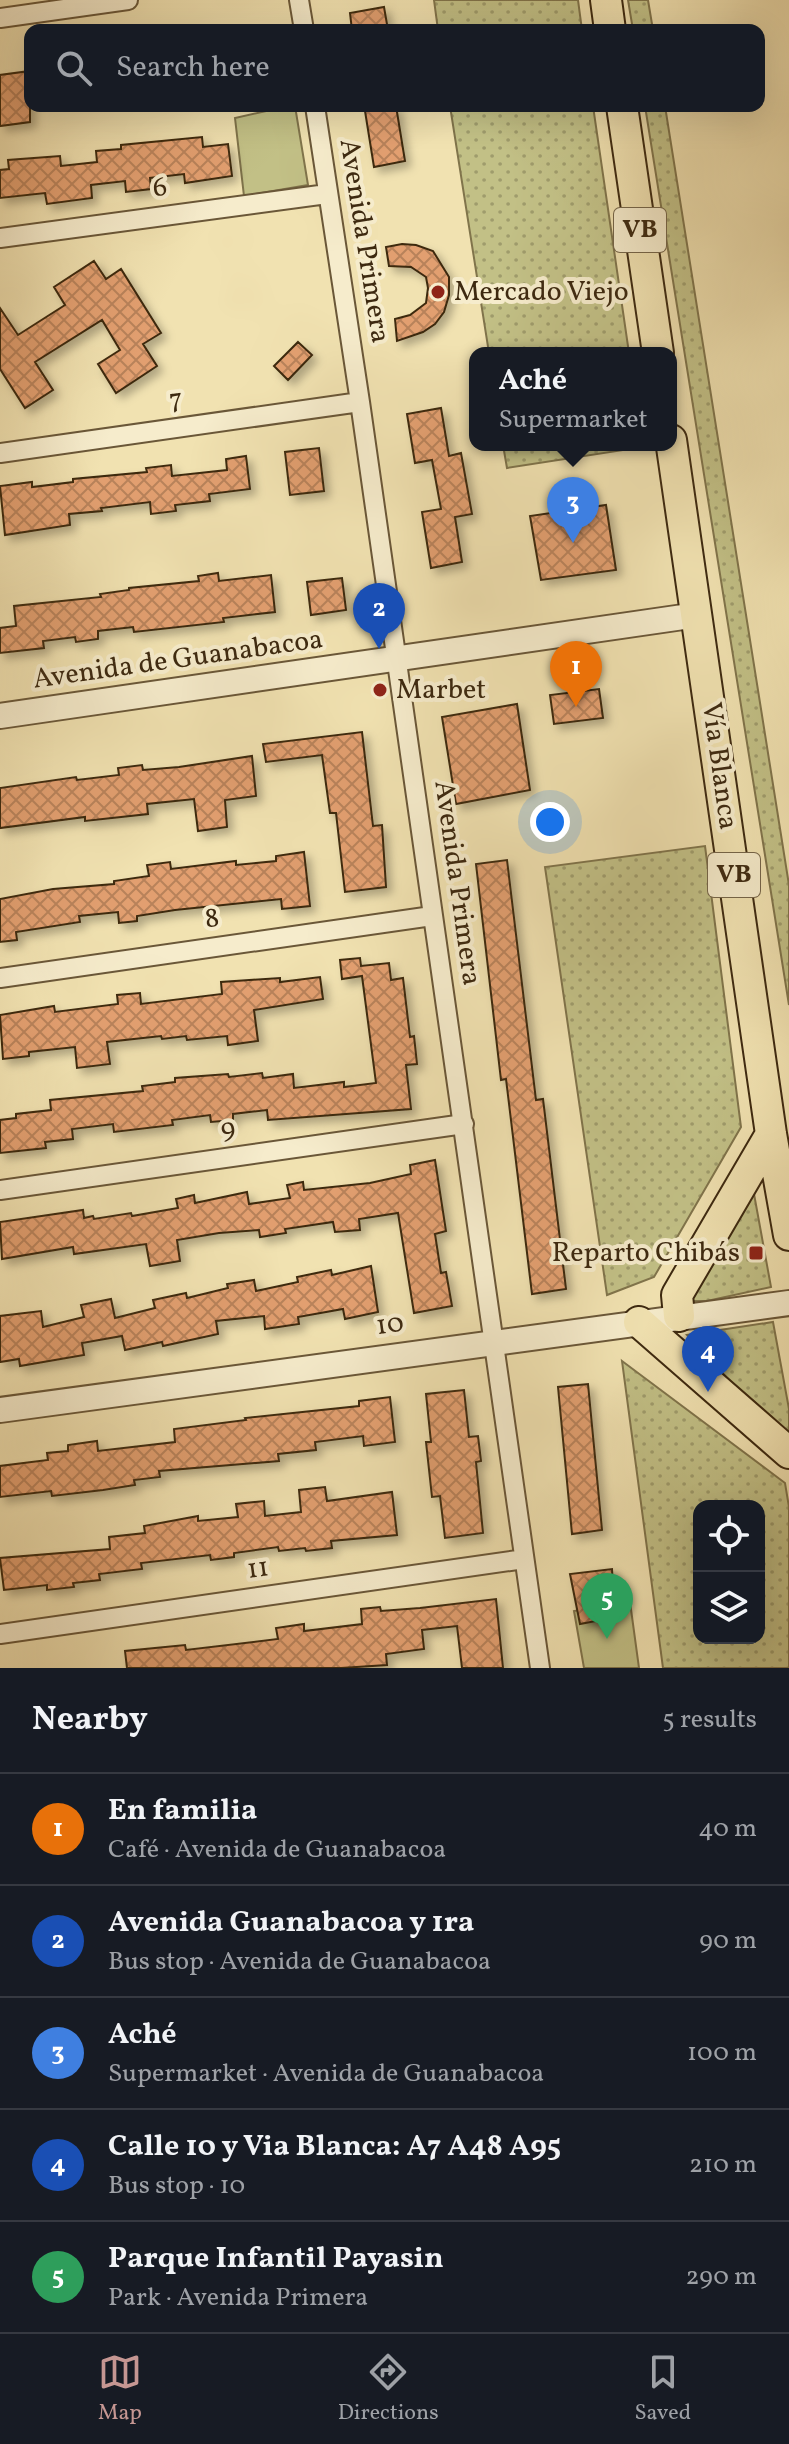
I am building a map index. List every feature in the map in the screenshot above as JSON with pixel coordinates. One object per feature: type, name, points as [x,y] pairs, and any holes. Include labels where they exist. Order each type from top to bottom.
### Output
[{"type":"main road","points":[[606,0],[609,24]]},
{"type":"main road","name":"VB","points":[[623,112],[657,347]]},
{"type":"main road","name":"Vía Blanca","points":[[673,451],[771,1134],[789,1235]]},
{"type":"main road","points":[[679,1316],[677,1295],[771,1134]]},
{"type":"main road","points":[[639,1322],[789,1453]]},
{"type":"street","points":[[0,18],[128,0]]},
{"type":"street","points":[[299,0],[303,24]]},
{"type":"street","name":"Avenida Primera","points":[[316,112],[540,1668]]},
{"type":"street","name":"6","points":[[0,238],[327,194]]},
{"type":"street","name":"7","points":[[0,453],[360,402]]},
{"type":"street","name":"Avenida de Guanabacoa","points":[[0,716],[697,615]]},
{"type":"street","name":"8","points":[[0,978],[432,916]]},
{"type":"street","name":"9","points":[[0,1190],[464,1124]]},
{"type":"street","name":"10","points":[[0,1410],[789,1303]]},
{"type":"street","name":"11","points":[[0,1634],[524,1559]]},
{"type":"shaded area","points":[[434,0],[578,0],[581,24],[437,24]]},
{"type":"shaded area","points":[[628,0],[648,0],[652,24],[632,24]]},
{"type":"shaded area","points":[[262,112],[296,112],[308,185],[244,196],[235,118]]},
{"type":"shaded area","points":[[451,112],[594,112],[628,347],[488,347]]},
{"type":"shaded area","points":[[646,112],[666,112],[789,885],[789,1005]]},
{"type":"shaded area","points":[[504,451],[617,451],[507,468]]},
{"type":"shaded area","points":[[705,846],[741,1127],[654,1277],[607,1295],[545,867]]},
{"type":"shaded area","points":[[752,1183],[771,1287],[707,1301],[692,1301],[689,1288]]},
{"type":"shaded area","points":[[773,1322],[789,1409],[789,1433],[745,1397],[687,1335]]},
{"type":"shaded area","points":[[622,1361],[785,1483],[789,1507],[789,1668],[663,1668]]},
{"type":"shaded area","points":[[630,1602],[639,1668],[584,1668],[574,1611]]},
{"type":"building","points":[[384,7],[387,24],[351,24],[350,13]]},
{"type":"building","points":[[24,72],[24,112],[30,112],[30,122],[0,126],[0,75]]},
{"type":"building","points":[[365,112],[397,112],[405,161],[374,167]]},
{"type":"building","points":[[202,137],[203,147],[228,144],[232,176],[185,183],[184,174],[150,178],[151,189],[126,192],[125,181],[91,185],[92,198],[47,204],[45,193],[0,198],[0,170],[9,169],[8,160],[60,156],[61,166],[97,162],[96,151],[121,149],[121,145]]},
{"type":"building","name":"Mercado Viejo","points":[[402,244],[433,251],[449,277],[449,295],[444,312],[435,324],[423,332],[397,341],[395,319],[410,315],[426,303],[428,288],[426,277],[411,267],[389,266],[386,247]]},
{"type":"building","points":[[94,261],[106,279],[121,269],[161,333],[143,344],[157,366],[116,393],[98,364],[120,350],[102,320],[35,362],[53,390],[25,408],[0,369],[0,308],[18,335],[65,305],[54,287]]},
{"type":"building","points":[[298,342],[312,355],[288,380],[274,366]]},
{"type":"building","points":[[441,408],[449,456],[461,453],[472,514],[455,517],[462,562],[431,568],[422,512],[441,509],[432,460],[415,463],[407,414]]},
{"type":"building","points":[[319,448],[324,491],[290,495],[285,452]]},
{"type":"building","points":[[246,456],[250,489],[209,494],[210,501],[175,505],[176,511],[151,514],[150,502],[69,514],[70,525],[5,535],[0,486],[32,482],[32,487],[73,482],[73,479],[147,472],[146,468],[171,465],[172,476],[227,470],[226,459]]},
{"type":"building","points":[[606,505],[616,570],[541,580],[530,516]]},
{"type":"building","points":[[218,573],[219,581],[271,575],[275,612],[223,618],[224,622],[134,632],[133,627],[98,631],[98,639],[76,642],[75,637],[43,641],[44,648],[0,653],[0,628],[16,626],[14,606],[101,597],[100,594],[129,588],[199,581],[198,576]]},
{"type":"building","points":[[342,578],[346,610],[311,615],[307,582]]},
{"type":"building","points":[[599,689],[603,718],[554,724],[550,695]]},
{"type":"building","points":[[517,704],[530,790],[456,804],[442,717]]},
{"type":"building","points":[[362,732],[373,826],[382,825],[386,887],[345,892],[336,813],[330,813],[322,755],[266,762],[263,744]]},
{"type":"building","points":[[252,756],[256,796],[225,800],[227,827],[198,831],[194,799],[147,804],[148,814],[85,821],[85,817],[0,828],[0,788],[76,777],[77,780],[119,775],[118,768],[142,765],[143,770],[179,767]]},
{"type":"building","points":[[304,852],[310,906],[282,909],[281,899],[175,910],[137,916],[137,921],[119,923],[118,912],[79,916],[80,922],[16,932],[17,940],[0,942],[0,899],[53,889],[114,884],[114,881],[149,876],[147,865],[170,862],[171,869],[236,861],[236,865],[276,861],[276,856]]},
{"type":"building","points":[[507,860],[536,1100],[543,1099],[566,1289],[532,1294],[506,1079],[501,1080],[476,864]]},
{"type":"building","points":[[360,958],[361,966],[389,963],[391,980],[403,978],[410,1037],[414,1036],[417,1064],[406,1065],[411,1109],[268,1120],[267,1110],[233,1114],[233,1120],[211,1122],[210,1115],[172,1120],[173,1125],[114,1132],[113,1124],[72,1129],[73,1139],[45,1142],[46,1148],[0,1153],[0,1120],[16,1118],[16,1114],[51,1110],[50,1100],[143,1091],[142,1086],[175,1082],[175,1078],[228,1074],[229,1077],[262,1073],[263,1078],[293,1074],[294,1088],[344,1082],[344,1087],[376,1083],[362,976],[342,979],[340,960]]},
{"type":"building","points":[[320,977],[323,999],[254,1010],[258,1041],[228,1045],[227,1036],[187,1040],[186,1036],[162,1039],[161,1036],[107,1042],[110,1064],[77,1068],[75,1047],[29,1052],[29,1056],[3,1059],[0,1015],[54,1006],[55,1012],[118,1004],[117,995],[140,993],[141,1004],[222,994],[221,982],[280,978],[280,982]]},
{"type":"building","points":[[435,1160],[446,1231],[435,1234],[441,1273],[446,1272],[452,1306],[414,1313],[398,1213],[359,1219],[360,1230],[335,1232],[333,1222],[285,1229],[286,1233],[260,1237],[259,1230],[177,1240],[180,1261],[150,1266],[146,1244],[74,1254],[73,1247],[2,1259],[0,1222],[83,1210],[84,1218],[131,1213],[132,1216],[178,1208],[176,1199],[194,1195],[195,1203],[247,1192],[249,1204],[290,1198],[287,1185],[303,1182],[304,1190],[370,1183],[411,1174],[410,1165]]},
{"type":"building","points":[[371,1266],[378,1312],[345,1319],[343,1309],[298,1317],[299,1324],[265,1329],[264,1316],[216,1321],[218,1334],[163,1346],[162,1342],[125,1350],[122,1336],[82,1343],[84,1355],[20,1366],[19,1359],[0,1362],[0,1316],[41,1311],[43,1327],[84,1317],[81,1305],[111,1299],[115,1318],[155,1308],[153,1300],[186,1293],[187,1298],[228,1288],[227,1284],[254,1280],[256,1291],[298,1282],[297,1277],[331,1270],[332,1275]]},
{"type":"building","points":[[588,1384],[602,1530],[572,1534],[558,1387]]},
{"type":"building","points":[[464,1390],[469,1437],[478,1436],[481,1461],[476,1462],[483,1533],[445,1538],[440,1496],[432,1497],[426,1442],[431,1442],[426,1394]]},
{"type":"building","points":[[390,1397],[395,1442],[364,1446],[363,1436],[315,1442],[316,1450],[278,1454],[279,1461],[159,1471],[160,1477],[134,1480],[135,1485],[103,1490],[52,1496],[51,1491],[0,1497],[0,1466],[48,1460],[47,1453],[68,1451],[68,1445],[97,1441],[98,1451],[175,1442],[174,1429],[359,1406],[359,1401]]},
{"type":"building","points":[[325,1487],[327,1501],[392,1492],[397,1535],[331,1541],[332,1548],[306,1551],[305,1548],[279,1551],[278,1547],[234,1553],[234,1557],[211,1560],[210,1555],[141,1563],[142,1569],[99,1574],[100,1580],[73,1583],[74,1587],[47,1590],[47,1585],[4,1590],[0,1558],[110,1549],[109,1537],[145,1533],[144,1526],[198,1516],[198,1521],[238,1517],[236,1504],[264,1501],[265,1516],[301,1512],[299,1490]]},
{"type":"building","points":[[612,1569],[613,1586],[592,1588],[596,1621],[580,1624],[570,1574]]},
{"type":"building","points":[[496,1599],[503,1668],[462,1668],[457,1626],[422,1630],[424,1649],[386,1654],[387,1665],[341,1668],[127,1668],[125,1651],[185,1645],[186,1650],[278,1639],[276,1628],[304,1624],[304,1631],[362,1624],[361,1609],[380,1607],[381,1611]]},
{"type":"place","name":"Mercado Viejo","points":[[438,292]]},
{"type":"place","name":"Aché","points":[[573,543]]},
{"type":"place","name":"Avenida Guanabacoa y 1ra","points":[[379,649]]},
{"type":"place","name":"Marbet","points":[[380,690]]},
{"type":"place","name":"En familia","points":[[576,707]]},
{"type":"place","name":"Reparto Chibás","points":[[756,1253]]},
{"type":"place","name":"Calle 10 y Via Blanca: A7 A48 A95","points":[[708,1392]]},
{"type":"place","name":"Parque Infantil Payasin","points":[[607,1639]]}]
